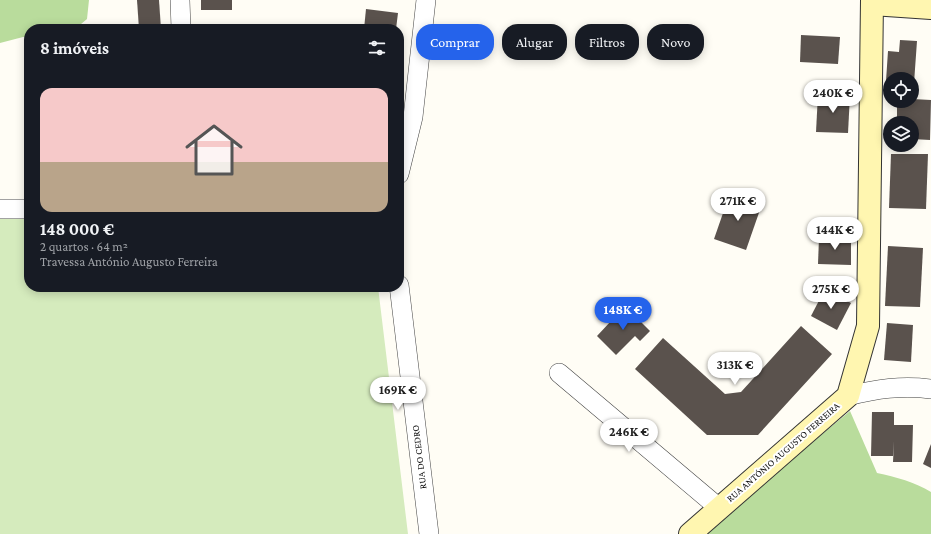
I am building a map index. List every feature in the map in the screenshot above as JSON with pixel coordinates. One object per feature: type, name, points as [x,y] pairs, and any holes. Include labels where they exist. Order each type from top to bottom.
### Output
[{"type":"street","points":[[180,0],[181,24]]},
{"type":"street","points":[[404,154],[413,117],[426,0]]},
{"type":"street","points":[[872,2],[931,8]]},
{"type":"street","name":"RUA ANTÓNIO AUGUSTO FERREIRA","points":[[690,534],[848,396],[868,326],[872,2]]},
{"type":"street","points":[[0,209],[24,209]]},
{"type":"street","name":"RUA DO CEDRO","points":[[400,292],[429,534]]},
{"type":"street","points":[[559,373],[719,508]]},
{"type":"street","points":[[848,396],[880,388],[920,387],[931,389]]},
{"type":"green space","points":[[0,0],[89,0],[87,19],[81,24],[24,24],[24,37],[0,43]]},
{"type":"green space","points":[[0,217],[24,218],[24,292],[379,292],[408,534],[0,534]]},
{"type":"green space","points":[[850,411],[877,473],[905,480],[931,492],[931,534],[701,534]]},
{"type":"building","points":[[137,0],[159,0],[161,24],[139,24]]},
{"type":"building","points":[[201,0],[232,0],[232,10],[201,10]]},
{"type":"building","points":[[366,9],[398,13],[397,24],[364,24]]},
{"type":"building","points":[[801,35],[840,37],[838,64],[800,62]]},
{"type":"building","points":[[900,40],[917,41],[915,72],[887,72],[888,51],[899,52]]},
{"type":"building","points":[[818,94],[850,95],[848,133],[816,132]]},
{"type":"building","points":[[919,99],[931,100],[930,140],[919,139],[919,116],[897,116],[897,108],[919,108]]},
{"type":"building","points":[[891,154],[928,154],[926,209],[889,208]]},
{"type":"building","points":[[730,193],[762,204],[746,250],[714,239]]},
{"type":"building","points":[[819,238],[851,238],[851,265],[818,264]]},
{"type":"building","points":[[888,246],[923,248],[920,307],[885,306]]},
{"type":"building","points":[[825,289],[851,303],[837,330],[811,316]]},
{"type":"building","points":[[625,306],[650,331],[640,341],[635,336],[616,355],[597,336]]},
{"type":"building","points":[[887,323],[913,325],[911,362],[884,360]]},
{"type":"building","points":[[801,326],[832,354],[758,435],[707,435],[635,369],[663,338],[725,394],[741,392]]},
{"type":"building","points":[[872,412],[894,412],[894,425],[913,425],[912,462],[893,462],[894,441],[893,456],[871,456]]},
{"type":"building","points":[[931,444],[931,468],[923,464]]}]
